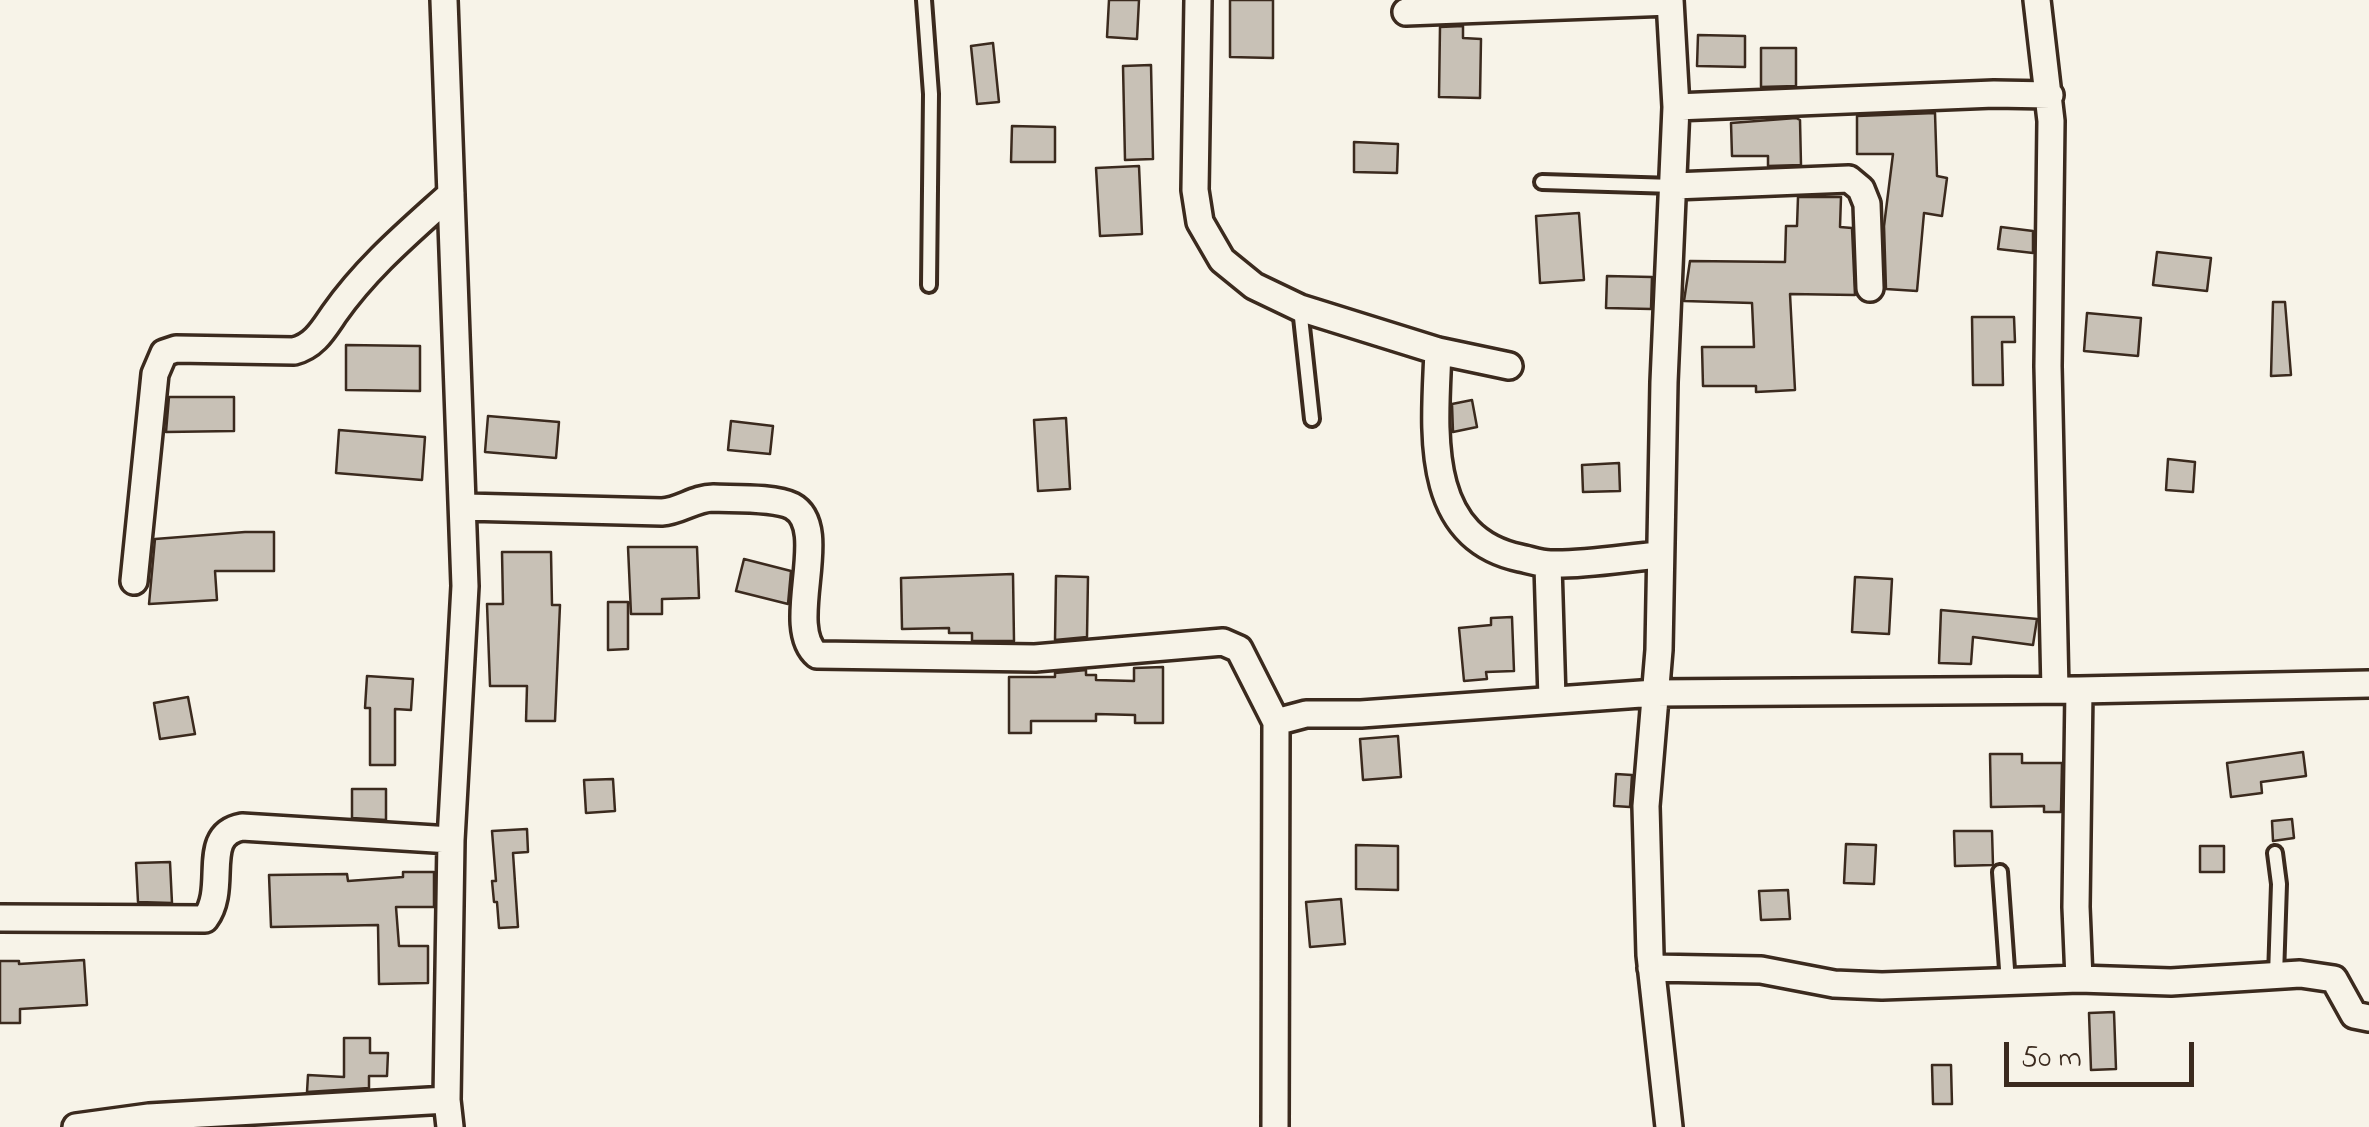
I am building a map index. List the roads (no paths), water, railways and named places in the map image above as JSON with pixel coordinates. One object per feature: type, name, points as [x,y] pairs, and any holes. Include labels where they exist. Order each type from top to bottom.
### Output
[{"type":"street","points":[[444,0],[457,408],[465,507],[465,586],[451,840],[447,1100],[450,1127]]},
{"type":"street","points":[[1198,0],[1195,190],[1200,222],[1222,260],[1254,286],[1300,308],[1438,350],[1508,366]]},
{"type":"street","points":[[2037,0],[2050,95],[2048,366],[2080,979]]},
{"type":"street","points":[[1406,12],[1670,1],[1676,107],[1674,186],[1668,260],[1659,650],[1646,806],[1651,968],[1669,1127]]},
{"type":"street","points":[[1676,107],[1978,94],[2050,95]]},
{"type":"street","points":[[1674,186],[1849,178],[1862,189],[1867,204],[1870,288]]},
{"type":"street","points":[[134,581],[155,374],[164,353],[176,349],[304,349],[318,337],[364,272],[451,194]]},
{"type":"street","points":[[1438,350],[1439,470],[1461,524],[1484,546],[1548,564],[1659,556]]},
{"type":"street","points":[[465,507],[674,512],[703,498],[790,504],[801,512],[808,532],[805,638],[817,655],[1035,658],[1223,642],[1239,649],[1276,722],[1275,1127]]},
{"type":"street","points":[[1548,564],[1552,700]]},
{"type":"street","points":[[1276,722],[1306,714],[1361,714],[1654,693],[2369,684]]},
{"type":"street","points":[[0,918],[206,919],[215,906],[219,840],[229,829],[451,840]]},
{"type":"street","points":[[1651,968],[1760,970],[1834,984],[2080,979],[2158,982],[2330,976],[2354,1015],[2369,1018]]},
{"type":"street","points":[[76,1127],[149,1117],[447,1100]]},
{"type":"lane","points":[[924,0],[931,94],[929,285]]},
{"type":"lane","points":[[1542,182],[1674,186]]},
{"type":"lane","points":[[1300,308],[1312,419]]},
{"type":"lane","points":[[2275,854],[2279,884],[2276,976]]},
{"type":"lane","points":[[2000,872],[2008,983]]}]
